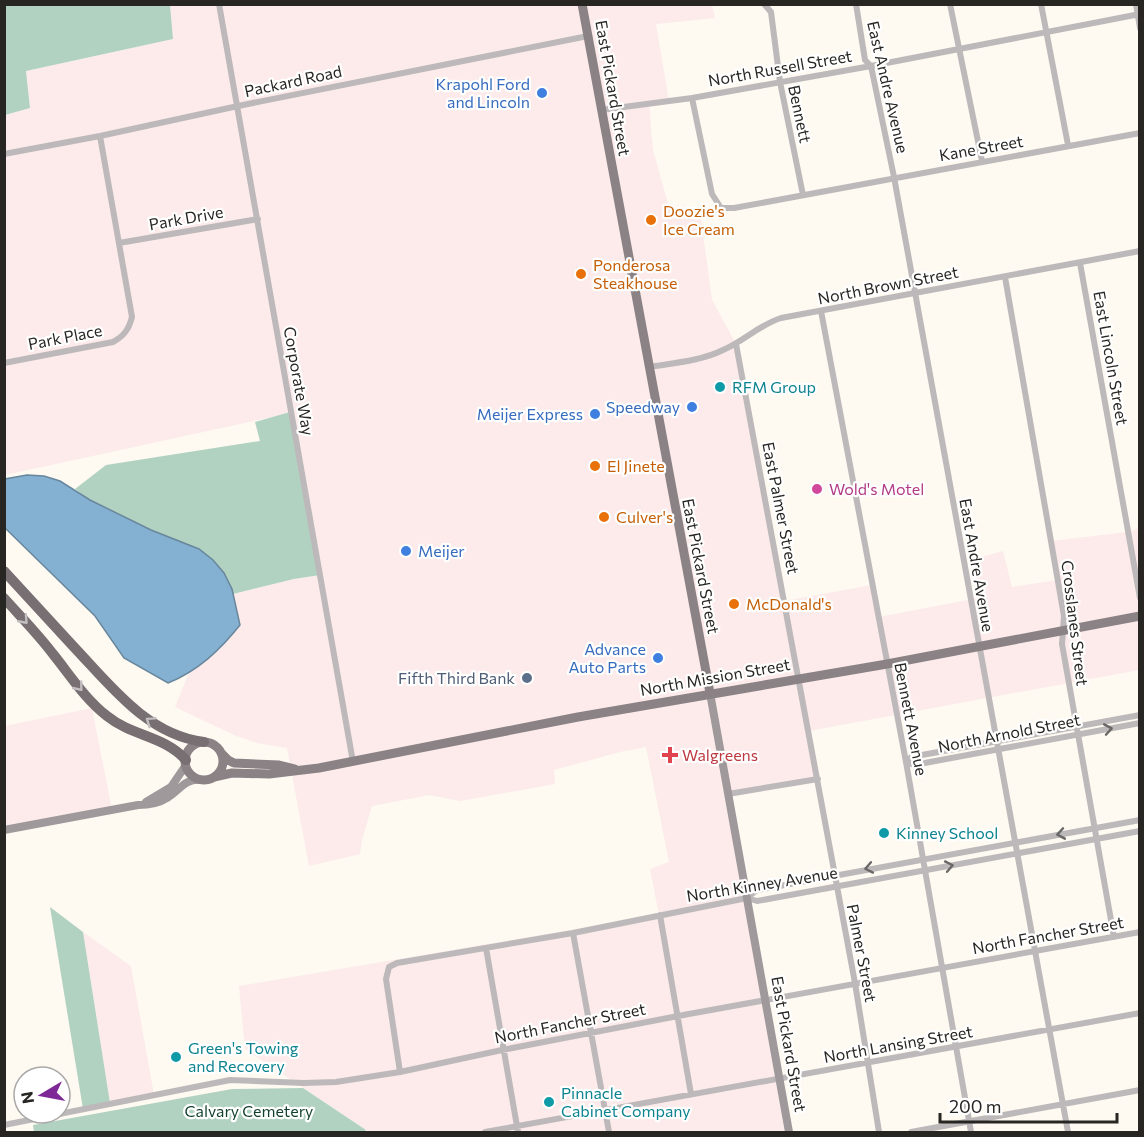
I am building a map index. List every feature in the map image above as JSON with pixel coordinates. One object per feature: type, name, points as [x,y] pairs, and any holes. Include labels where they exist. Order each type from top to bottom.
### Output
[{"type":"highway","points":[[4,571],[133,708],[168,732],[184,739],[204,742]]},
{"type":"highway","points":[[4,598],[104,714],[135,733],[167,743],[186,762]]},
{"type":"main road","name":"East Pickard Street","points":[[582,4],[789,1132]]},
{"type":"main road","name":"North Mission Street","points":[[4,830],[157,803],[170,796],[189,780],[201,780],[232,772],[269,774],[352,762],[578,717],[978,647],[1140,616]]},
{"type":"main road","name":"North Mission Street","points":[[138,805],[167,790],[175,783],[192,747],[204,742],[214,745],[234,763],[279,765],[297,770]]},
{"type":"main road","points":[[214,777],[222,766],[221,753]]},
{"type":"main road","points":[[186,762],[192,775],[201,780]]},
{"type":"street","name":"Corporate Way","points":[[219,4],[352,762]]},
{"type":"street","name":"Bennett","points":[[764,4],[771,12],[780,82],[803,195]]},
{"type":"street","name":"East Andre Avenue","points":[[856,4],[865,60],[871,66],[894,177],[1068,1132]]},
{"type":"street","points":[[950,4],[982,161]]},
{"type":"street","points":[[1041,4],[1068,145]]},
{"type":"street","points":[[1136,4],[1140,28]]},
{"type":"street","name":"North Russell Street","points":[[601,110],[692,98],[871,66],[1138,14]]},
{"type":"street","name":"Packard Road","points":[[4,154],[588,36]]},
{"type":"street","name":"Kane Street","points":[[692,98],[712,194],[721,208],[734,208],[1068,145],[1140,134]]},
{"type":"street","points":[[100,136],[119,243]]},
{"type":"street","name":"Park Drive","points":[[119,243],[258,219]]},
{"type":"street","name":"Park Place","points":[[4,363],[103,344],[120,338],[127,331],[132,317],[119,243]]},
{"type":"street","name":"North Brown Street","points":[[649,367],[707,356],[736,344],[769,322],[1140,251]]},
{"type":"street","name":"East Lincoln Street","points":[[1080,263],[1140,598]]},
{"type":"street","name":"Crosslanes Street","points":[[1005,277],[1064,616],[1062,644],[1114,937]]},
{"type":"street","name":"Bennett Avenue","points":[[821,311],[906,762],[971,1132]]},
{"type":"street","name":"East Palmer Street","points":[[736,344],[818,779]]},
{"type":"street","name":"North Arnold Street","points":[[1140,715],[1077,730],[998,749],[914,765],[906,762],[912,757],[996,741],[1077,730],[1140,723]]},
{"type":"street","points":[[728,794],[818,779]]},
{"type":"street","name":"Palmer Street","points":[[818,779],[879,1132]]},
{"type":"street","points":[[747,898],[757,890],[1140,819]]},
{"type":"street","name":"North Kinney Avenue","points":[[400,1072],[386,979],[389,967],[397,963],[573,933],[747,898],[757,901],[1140,831]]},
{"type":"street","points":[[660,915],[691,1094]]},
{"type":"street","name":"North Fancher Street","points":[[4,1125],[230,1080],[336,1082],[400,1072],[678,1016],[1140,932]]},
{"type":"street","points":[[573,933],[609,1132]]},
{"type":"street","points":[[486,948],[517,1130]]},
{"type":"street","name":"North Lansing Street","points":[[485,1132],[517,1130],[691,1094],[1140,1013]]},
{"type":"street","points":[[911,1132],[1140,1090]]},
{"type":"shaded area","points":[[170,5],[712,5],[715,18],[656,24],[669,101],[649,103],[653,150],[672,218],[701,219],[712,300],[736,344],[784,601],[872,585],[879,617],[978,598],[971,560],[1003,551],[1012,587],[1057,580],[1051,541],[1128,532],[1139,528],[1139,670],[809,731],[818,779],[728,794],[789,1132],[369,1132],[245,1049],[239,986],[659,915],[650,869],[669,862],[646,747],[554,770],[555,784],[460,801],[429,795],[372,806],[360,854],[309,866],[287,748],[257,743],[234,735],[175,707],[188,675],[240,625],[233,594],[320,575],[291,413],[5,475],[5,115],[30,108],[26,71],[173,39]]},
{"type":"shaded area","points":[[92,708],[112,810],[5,830],[5,726]]},
{"type":"shaded area","points":[[83,932],[131,966],[154,1095],[110,1103]]},
{"type":"green space","points":[[5,4],[170,5],[173,39],[26,71],[30,108],[5,115]]},
{"type":"green space","points":[[290,412],[320,575],[233,594],[224,573],[213,560],[90,500],[75,489],[106,465],[260,441],[255,422]]},
{"type":"green space","points":[[50,907],[83,932],[110,1103],[83,1109]]},
{"type":"green space","name":"Calvary Cemetery","points":[[303,1088],[366,1130],[364,1132],[34,1132],[33,1125],[72,1125],[72,1118],[232,1089]]},
{"type":"water","points":[[27,475],[44,476],[60,481],[90,500],[151,530],[199,549],[224,573],[232,589],[240,625],[208,659],[168,683],[124,658],[95,616],[5,528],[5,479]]},
{"type":"place","name":"Krapohl Ford and Lincoln","points":[[542,93]]},
{"type":"place","name":"Doozie's Ice Cream","points":[[651,220]]},
{"type":"place","name":"Ponderosa Steakhouse","points":[[581,274]]},
{"type":"place","name":"RFM Group","points":[[720,387]]},
{"type":"place","name":"Speedway","points":[[692,407]]},
{"type":"place","name":"Meijer Express","points":[[595,414]]},
{"type":"place","name":"El Jinete","points":[[595,466]]},
{"type":"place","name":"Wold's Motel","points":[[817,489]]},
{"type":"place","name":"Culver's","points":[[604,517]]},
{"type":"place","name":"Meijer","points":[[406,551]]},
{"type":"place","name":"McDonald's","points":[[734,604]]},
{"type":"place","name":"Advance Auto Parts","points":[[658,658]]},
{"type":"place","name":"Fifth Third Bank","points":[[527,678]]},
{"type":"place","name":"Walgreens","points":[[670,755]]},
{"type":"place","name":"Kinney School","points":[[884,833]]},
{"type":"place","name":"Green's Towing and Recovery","points":[[176,1057]]},
{"type":"place","name":"Pinnacle Cabinet Company","points":[[549,1102]]}]
